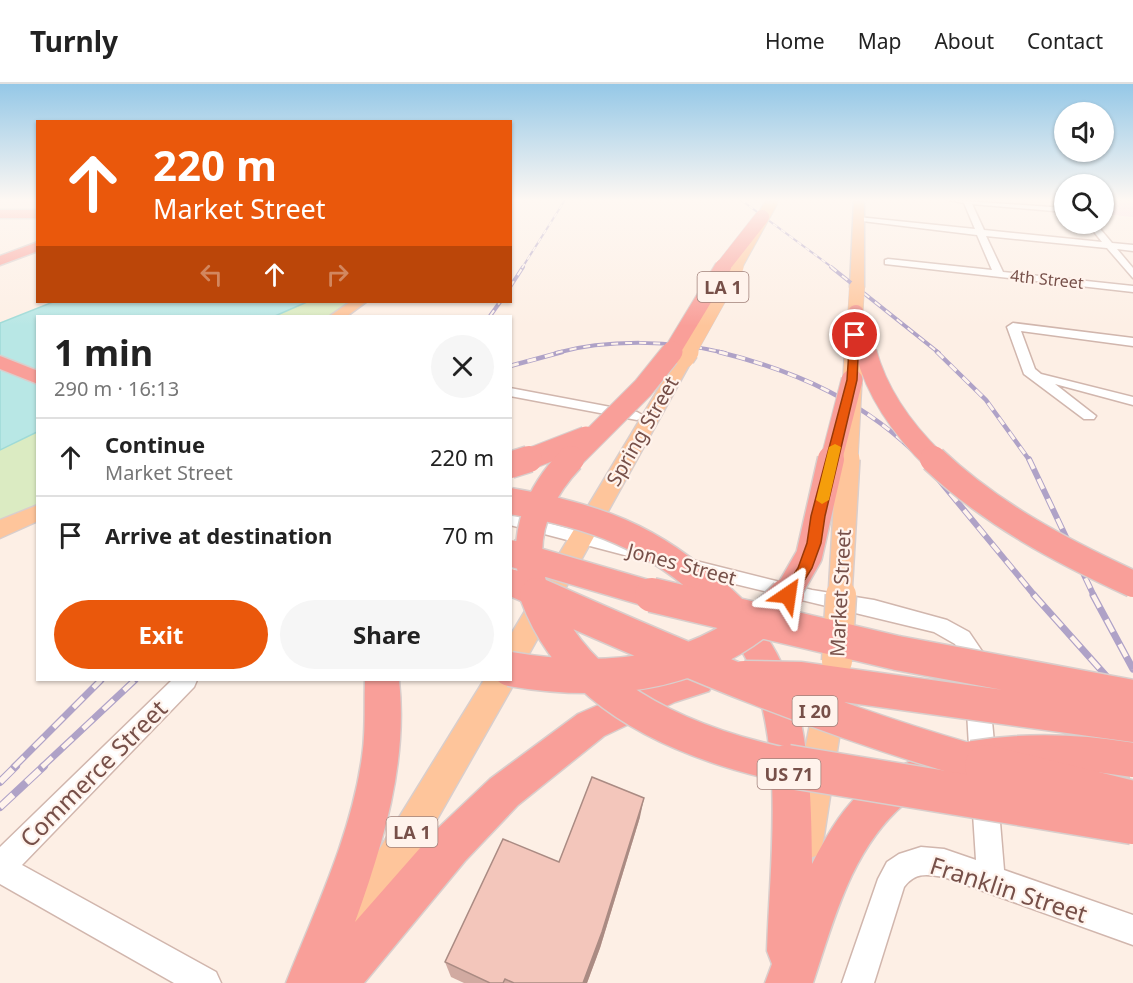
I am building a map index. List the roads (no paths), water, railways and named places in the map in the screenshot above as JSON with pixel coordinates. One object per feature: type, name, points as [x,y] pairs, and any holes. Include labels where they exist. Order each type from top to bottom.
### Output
[{"type":"highway","points":[[741,242],[660,368],[559,472],[542,495],[533,518],[529,560],[537,598],[545,617],[574,657],[609,691],[658,723],[696,742],[777,765],[1133,823]]},
{"type":"highway","points":[[0,261],[36,247]]},
{"type":"highway","points":[[856,313],[867,358],[876,381],[902,424],[926,453],[999,512],[1053,544],[1133,584]]},
{"type":"highway","points":[[0,346],[36,361]]},
{"type":"highway","points":[[512,464],[569,445],[611,423],[665,381],[685,358]]},
{"type":"highway","points":[[0,362],[36,377]]},
{"type":"highway","points":[[512,669],[597,677],[637,672],[709,651],[733,640],[763,620],[788,595],[811,551],[852,380]]},
{"type":"highway","name":"US 71","points":[[512,501],[565,511],[627,531],[678,562],[729,610],[750,637],[764,662],[774,688],[787,744],[790,793],[788,972]]},
{"type":"highway","points":[[512,553],[627,589],[776,628],[1002,674],[1133,697]]},
{"type":"highway","name":"I 20","points":[[512,583],[700,667],[822,713],[998,768],[1133,802]]},
{"type":"highway","points":[[333,983],[450,846],[504,792],[591,725],[645,699],[697,681],[752,678],[801,679],[1133,725]]},
{"type":"highway","points":[[310,983],[363,837],[377,782],[384,737],[382,681]]},
{"type":"highway","points":[[788,972],[829,874],[873,806],[892,789],[948,763],[1007,751],[1035,749],[1093,753],[1133,760]]},
{"type":"main road","name":"Spring Street","points":[[512,658],[685,358],[748,242]]},
{"type":"main road","name":"Market Street","points":[[788,972],[804,847],[837,661],[856,313],[858,242]]},
{"type":"main road","points":[[338,315],[356,303]]},
{"type":"main road","points":[[356,315],[374,303]]},
{"type":"main road","points":[[0,530],[36,513]]},
{"type":"main road","points":[[0,546],[36,529]]},
{"type":"main road","name":"LA 1","points":[[321,983],[499,681]]},
{"type":"street","points":[[985,242],[999,274]]},
{"type":"street","points":[[1070,242],[1133,248]]},
{"type":"street","points":[[1107,242],[1133,275]]},
{"type":"street","name":"4th Street","points":[[888,262],[1133,289]]},
{"type":"street","points":[[1089,416],[1029,371],[1013,327],[1133,342]]},
{"type":"street","points":[[1029,371],[1133,401]]},
{"type":"street","points":[[512,392],[637,416]]},
{"type":"street","name":"Jones Street","points":[[512,520],[792,592],[874,608],[940,626],[962,638],[975,657],[992,880]]},
{"type":"street","name":"Commerce Street","points":[[0,867],[185,681]]},
{"type":"street","name":"Franklin Street","points":[[858,983],[892,879],[900,868],[912,861],[927,859],[1133,930]]},
{"type":"street","points":[[0,867],[205,983]]},
{"type":"water","points":[[50,303],[305,303],[277,315],[36,315],[36,432],[0,450],[0,323]]},
{"type":"railway","points":[[522,268],[538,242]]},
{"type":"railway","points":[[798,242],[833,268]]},
{"type":"railway","points":[[512,284],[523,267]]},
{"type":"railway","points":[[831,267],[939,353]]},
{"type":"railway","points":[[491,315],[499,303]]},
{"type":"railway","points":[[556,353],[618,343],[684,346],[725,353]]},
{"type":"railway","points":[[512,365],[562,352]]},
{"type":"railway","points":[[719,352],[775,369],[829,391],[878,422],[923,461]]},
{"type":"railway","points":[[937,352],[986,400],[1030,461]]},
{"type":"railway","points":[[922,459],[1035,596]]},
{"type":"railway","points":[[1030,461],[1094,596]]},
{"type":"railway","points":[[1034,595],[1133,706]]},
{"type":"railway","points":[[1093,595],[1133,669]]},
{"type":"railway","points":[[14,767],[100,681]]},
{"type":"railway","points":[[42,767],[134,681]]},
{"type":"railway","points":[[0,782],[16,766]]},
{"type":"railway","points":[[0,807],[44,766]]}]
